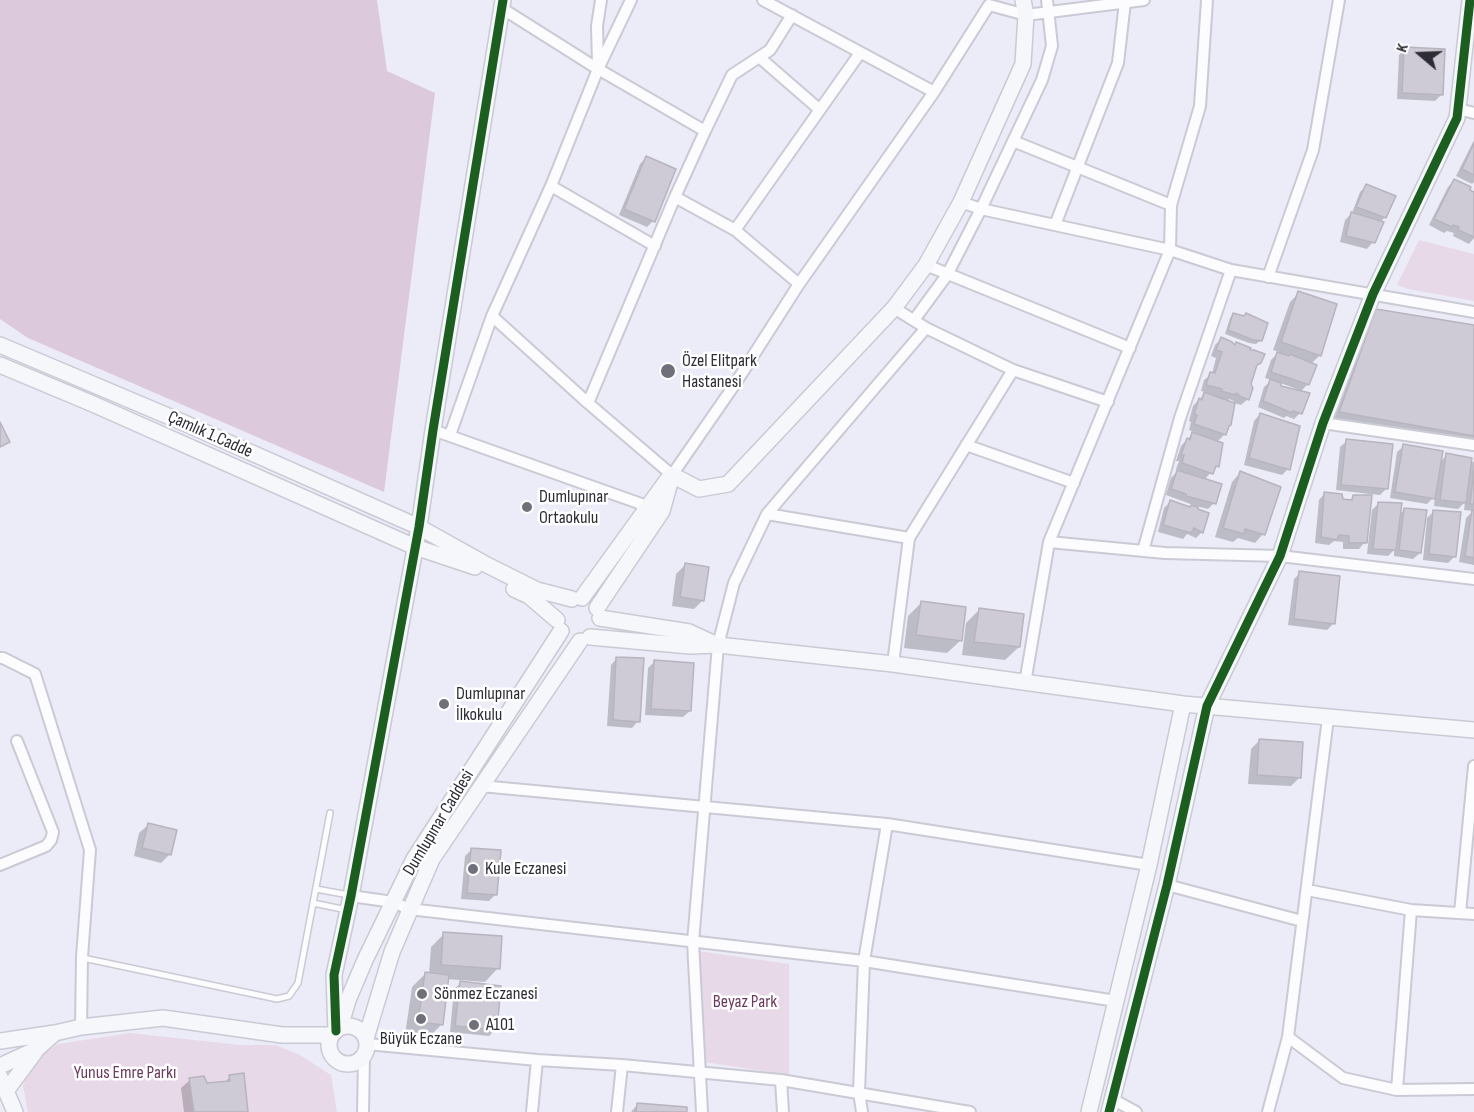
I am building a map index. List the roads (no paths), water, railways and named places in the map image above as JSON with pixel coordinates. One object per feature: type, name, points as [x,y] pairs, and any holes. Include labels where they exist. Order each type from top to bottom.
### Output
[{"type":"street","points":[[598,69],[597,26],[601,0]]},
{"type":"street","points":[[450,435],[492,316],[551,186],[598,69],[631,0]]},
{"type":"street","points":[[763,0],[934,92]]},
{"type":"street","points":[[559,625],[559,611],[565,603],[577,598],[672,475],[735,384],[799,284],[934,92],[984,2],[1025,7],[1144,0]]},
{"type":"street","points":[[1025,683],[1049,542],[1170,250],[1171,205],[1200,106],[1207,0]]},
{"type":"street","points":[[1268,277],[1313,150],[1339,0]]},
{"type":"street","points":[[1136,1112],[1110,1106],[1167,885],[1207,706],[1280,556],[1323,423],[1373,294],[1457,118],[1470,0]]},
{"type":"street","points":[[1055,225],[1118,63],[1125,2]]},
{"type":"street","points":[[330,1052],[330,1040],[336,1031],[334,975],[419,527],[503,5],[598,69],[705,131]]},
{"type":"street","points":[[914,320],[947,275],[1042,80],[1052,46],[1048,5]]},
{"type":"street","points":[[492,316],[672,475],[699,489],[728,484],[894,308],[926,265],[961,202],[1023,64],[1025,7]]},
{"type":"street","points":[[588,403],[675,197],[732,75],[770,50],[792,15]]},
{"type":"street","points":[[735,230],[860,53]]},
{"type":"street","points":[[759,57],[820,110]]},
{"type":"street","points":[[1458,109],[1474,113]]},
{"type":"street","points":[[1013,141],[1171,205]]},
{"type":"street","points":[[551,186],[655,246]]},
{"type":"street","points":[[675,197],[735,230],[799,284]]},
{"type":"street","points":[[961,202],[981,209],[1170,250],[1231,270],[1474,312]]},
{"type":"street","points":[[926,265],[1130,348]]},
{"type":"street","points":[[1143,551],[1180,418],[1231,270]]},
{"type":"street","points":[[894,308],[926,328],[1013,370],[1108,402]]},
{"type":"street","points":[[702,1112],[693,942],[718,645],[734,582],[767,514],[926,328]]},
{"type":"street","name":"Çamlık 1.Cadde","points":[[0,345],[419,527],[537,590],[577,598]]},
{"type":"street","points":[[0,365],[415,547],[475,567],[529,597],[559,625],[569,638],[690,646],[718,645],[893,664],[1183,704],[1474,730]]},
{"type":"street","points":[[893,664],[909,538],[1013,370]]},
{"type":"street","points":[[1323,423],[1474,445]]},
{"type":"street","points":[[433,430],[647,506]]},
{"type":"street","points":[[966,446],[1074,483]]},
{"type":"street","points":[[585,639],[598,629],[598,613],[662,511],[672,475]]},
{"type":"street","points":[[767,514],[909,538]]},
{"type":"street","points":[[1049,542],[1143,551],[1280,556],[1474,579]]},
{"type":"street","points":[[577,598],[590,601],[598,613],[689,632],[718,645]]},
{"type":"street","name":"Dumlupınar Caddesi","points":[[336,1031],[348,1000],[414,859],[559,625]]},
{"type":"street","name":"Dumlupınar Caddesi","points":[[365,1046],[392,952],[432,859],[585,639]]},
{"type":"street","points":[[0,658],[35,674],[90,850],[82,957],[81,1027]]},
{"type":"street","points":[[1089,1112],[1149,866],[1183,704]]},
{"type":"street","points":[[1268,1112],[1288,1036],[1328,718]]},
{"type":"street","points":[[0,865],[46,846],[53,832],[17,741]]},
{"type":"street","points":[[1460,913],[1474,766]]},
{"type":"street","points":[[481,786],[887,824],[1149,866]]},
{"type":"street","points":[[862,1112],[860,1092],[864,961],[887,824]]},
{"type":"street","points":[[1167,885],[1302,921]]},
{"type":"street","points":[[1307,890],[1411,910],[1474,914]]},
{"type":"street","points":[[349,903],[393,902],[409,909],[864,961],[1116,1001]]},
{"type":"street","points":[[1397,1090],[1411,910]]},
{"type":"street","points":[[0,1041],[81,1027],[163,1018],[282,1035],[330,1052],[337,1061],[348,1064],[360,1060],[365,1046]]},
{"type":"street","points":[[282,1035],[336,1031],[346,1026],[358,1029],[365,1046],[363,1112]]},
{"type":"street","points":[[15,1112],[3,1084],[55,1033]]},
{"type":"street","points":[[1288,1036],[1343,1078],[1397,1090],[1474,1089]]},
{"type":"street","points":[[365,1046],[622,1065],[781,1080],[970,1112]]},
{"type":"street","points":[[0,1066],[37,1049]]},
{"type":"street","points":[[532,1112],[537,1060]]},
{"type":"street","points":[[617,1112],[622,1065]]},
{"type":"street","points":[[781,1080],[783,1112]]},
{"type":"lane","points":[[59,390],[66,373]]},
{"type":"lane","points":[[82,957],[277,999],[283,998],[293,992],[298,983],[330,813]]},
{"type":"lane","points":[[316,889],[349,903]]},
{"type":"lane","points":[[313,903],[349,903]]},
{"type":"place","name":"Özel Elitpark Hastanesi","points":[[668,371]]},
{"type":"place","name":"Dumlupınar Ortaokulu","points":[[527,507]]},
{"type":"place","name":"Dumlupınar İlkokulu","points":[[444,704]]},
{"type":"place","name":"Kule Eczanesi","points":[[473,869]]},
{"type":"place","name":"Sönmez Eczanesi","points":[[422,994]]},
{"type":"place","name":"Büyük Eczane","points":[[421,1019]]},
{"type":"place","name":"A101","points":[[474,1025]]},
{"type":"park label","name":"Beyaz Park","points":[[745,1002]]},
{"type":"park label","name":"Yunus Emre Parkı","points":[[125,1073]]}]
